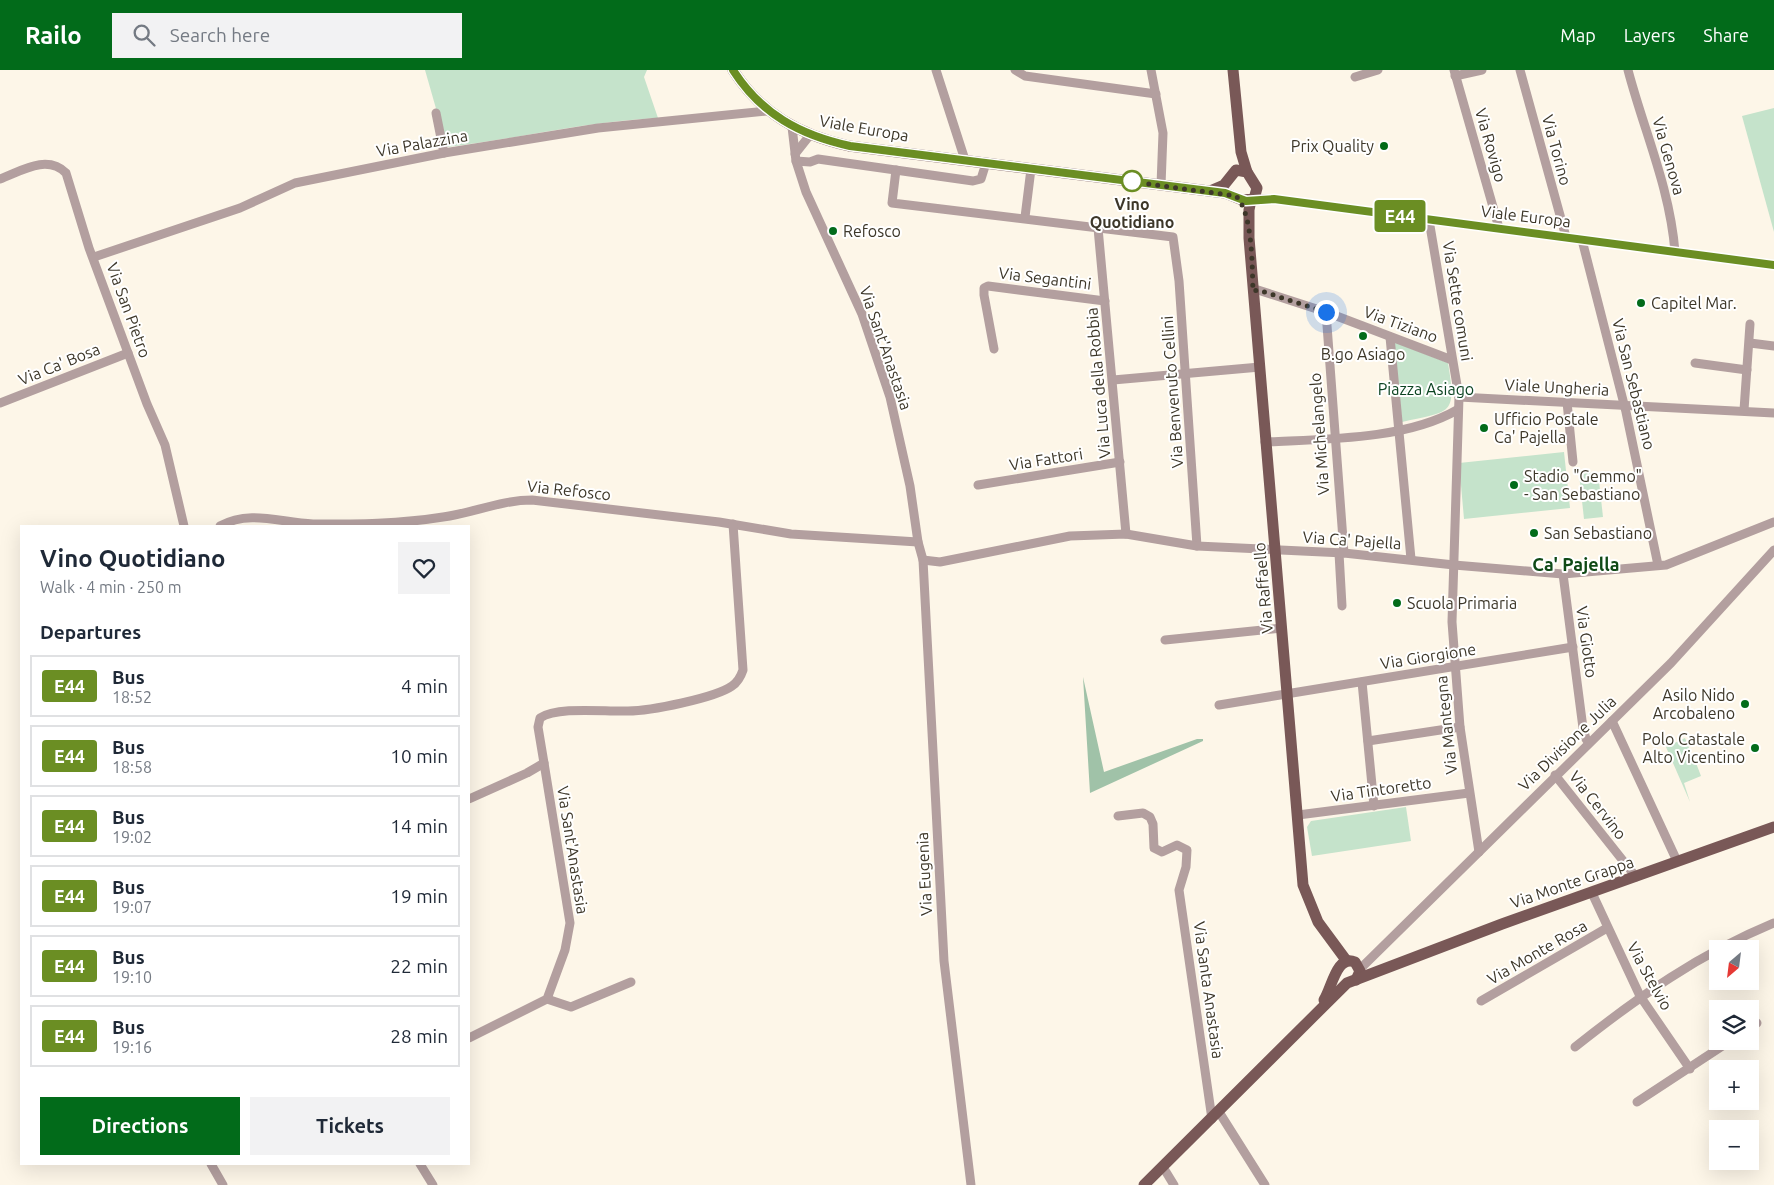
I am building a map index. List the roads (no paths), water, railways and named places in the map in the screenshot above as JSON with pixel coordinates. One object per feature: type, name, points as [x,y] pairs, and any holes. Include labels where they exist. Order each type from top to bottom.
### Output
[{"type":"main road","name":"Viale Europa","points":[[733,70],[767,111],[792,127],[810,135],[850,146],[1210,191],[1237,197],[1242,200],[1254,196]]},
{"type":"main road","points":[[1233,70],[1241,152],[1254,196]]},
{"type":"main road","points":[[1237,197],[1229,186],[1230,176],[1241,152]]},
{"type":"main road","points":[[1210,191],[1219,188],[1236,170],[1247,172]]},
{"type":"main road","name":"Via Raffaello","points":[[1254,196],[1248,222],[1303,886],[1318,922],[1349,971]]},
{"type":"main road","name":"Via Raffaello","points":[[1237,197],[1248,222]]},
{"type":"main road","name":"Via Monte Grappa","points":[[1349,971],[1380,969],[1774,827]]},
{"type":"main road","points":[[1144,1185],[1319,1011],[1349,971]]},
{"type":"street","points":[[936,70],[965,160]]},
{"type":"street","points":[[1015,70],[1025,76],[1156,94]]},
{"type":"street","points":[[1151,70],[1163,133],[1161,185]]},
{"type":"street","points":[[1355,77],[1378,70]]},
{"type":"street","points":[[1454,73],[1482,70]]},
{"type":"street","name":"Via Torino","points":[[1520,70],[1566,237]]},
{"type":"street","name":"Via Genova","points":[[1628,70],[1658,163],[1674,232],[1675,252]]},
{"type":"street","name":"Via Rovigo","points":[[1454,73],[1499,228]]},
{"type":"street","name":"Via Palazzina","points":[[94,257],[240,208],[295,183],[444,153],[598,128],[767,111]]},
{"type":"street","points":[[436,113],[444,153]]},
{"type":"street","name":"Via Sant'Anastasia","points":[[792,127],[795,158],[806,192],[862,314],[890,398],[910,486],[918,542],[923,560]]},
{"type":"street","points":[[810,135],[795,158],[810,162],[818,159],[973,181],[982,179],[986,163]]},
{"type":"street","name":"Via San Pietro","points":[[0,179],[38,164],[49,163],[60,167],[66,173],[89,248],[94,257],[147,404],[165,445],[184,525]]},
{"type":"street","points":[[1024,217],[1031,169]]},
{"type":"street","points":[[896,170],[892,203],[1024,217],[1098,228]]},
{"type":"street","name":"Viale Europa","points":[[1254,196],[1774,265]]},
{"type":"street","name":"Via Sette comuni","points":[[1429,220],[1459,397],[1456,427],[1454,565]]},
{"type":"street","name":"Via Benvenuto Cellini","points":[[1098,228],[1173,237],[1186,372],[1197,546]]},
{"type":"street","name":"Via Luca della Robbia","points":[[1098,228],[1126,534]]},
{"type":"street","name":"Via San Sebastiano","points":[[1582,240],[1625,406],[1658,565]]},
{"type":"street","name":"Via Segantini","points":[[994,349],[984,294],[984,288],[988,286],[1105,301]]},
{"type":"street","name":"Via Tiziano","points":[[1253,291],[1258,290],[1326,312],[1452,360]]},
{"type":"street","name":"Via Michelangelo","points":[[1326,312],[1341,553],[1342,606]]},
{"type":"street","points":[[1744,410],[1750,324]]},
{"type":"street","points":[[1390,337],[1411,559]]},
{"type":"street","points":[[1750,343],[1774,346]]},
{"type":"street","name":"Via Ca' Bosa","points":[[0,403],[128,353]]},
{"type":"street","points":[[1695,363],[1747,370]]},
{"type":"street","points":[[1113,380],[1186,372],[1260,367]]},
{"type":"street","name":"Viale Ungheria","points":[[1459,397],[1774,412]]},
{"type":"street","points":[[1567,402],[1574,462]]},
{"type":"street","points":[[1265,442],[1334,439],[1398,430],[1448,415],[1458,410]]},
{"type":"street","name":"Via Fattori","points":[[978,485],[1120,462]]},
{"type":"street","name":"Via Refosco","points":[[222,525],[232,519],[257,517],[308,524],[396,522],[444,517],[514,500],[532,500],[733,524],[791,534],[918,542]]},
{"type":"street","name":"Via Ca' Pajella","points":[[923,560],[940,562],[1003,551],[1070,536],[1126,534],[1197,546],[1341,553],[1563,574],[1666,565],[1774,522]]},
{"type":"street","name":"Via Sant'Anastasia","points":[[547,999],[565,950],[570,923],[538,727],[540,718],[557,712],[631,711],[690,700],[720,692],[736,682],[743,670],[733,524]]},
{"type":"street","name":"Via Divisione Julia","points":[[1349,971],[1376,954],[1555,775],[1612,721],[1707,625],[1774,550]]},
{"type":"street","name":"Via Eugenia","points":[[923,560],[944,961],[971,1185]]},
{"type":"street","name":"Via Mantegna","points":[[1454,565],[1452,622],[1460,727],[1479,852]]},
{"type":"street","name":"Via Giotto","points":[[1563,574],[1584,728],[1586,740],[1589,743]]},
{"type":"street","points":[[1165,640],[1282,628]]},
{"type":"street","name":"Via Giorgione","points":[[1218,705],[1573,647]]},
{"type":"street","points":[[1362,682],[1374,806]]},
{"type":"street","points":[[1612,721],[1677,861]]},
{"type":"street","points":[[1368,741],[1460,727]]},
{"type":"street","points":[[470,799],[527,773],[544,763]]},
{"type":"street","name":"Via Cervino","points":[[1555,775],[1636,877]]},
{"type":"street","name":"Via Tintoretto","points":[[1298,815],[1469,794]]},
{"type":"street","name":"Via Santa Anastasia","points":[[1118,816],[1142,813],[1150,816],[1153,824],[1154,848],[1162,852],[1177,846],[1183,846],[1187,850],[1186,867],[1179,890],[1216,1115]]},
{"type":"street","name":"Via Stelvio","points":[[1592,893],[1640,996],[1690,1069]]},
{"type":"street","points":[[1575,1047],[1640,996],[1708,954],[1774,923]]},
{"type":"street","name":"Via Monte Rosa","points":[[1481,1001],[1607,928]]},
{"type":"street","points":[[470,1038],[547,999],[571,1008],[631,982]]},
{"type":"street","points":[[1637,1102],[1717,1050]]},
{"type":"street","points":[[1216,1115],[1266,1185]]},
{"type":"street","points":[[212,1165],[223,1185]]},
{"type":"street","points":[[421,1165],[433,1185]]},
{"type":"street","points":[[1163,1166],[1174,1185]]},
{"type":"place","name":"Prix Quality","points":[[1384,146]]},
{"type":"place","name":"Vino Quotidiano","points":[[1132,181]]},
{"type":"place","name":"Refosco","points":[[833,231]]},
{"type":"place","name":"Capitel Mar.","points":[[1641,303]]},
{"type":"place","name":"B.go Asiago","points":[[1363,336]]},
{"type":"place","name":"Ufficio Postale Ca' Pajella","points":[[1484,428]]},
{"type":"place","name":"Stadio \"Gemmo\" - San Sebastiano","points":[[1514,485]]},
{"type":"place","name":"San Sebastiano","points":[[1534,533]]},
{"type":"place","name":"Scuola Primaria","points":[[1397,603]]},
{"type":"place","name":"Asilo Nido Arcobaleno","points":[[1745,704]]},
{"type":"place","name":"Polo Catastale Alto Vicentino","points":[[1755,748]]},
{"type":"district","name":"Ca' Pajella","points":[[1576,564]]},
{"type":"park label","name":"Piazza Asiago","points":[[1426,389]]}]
